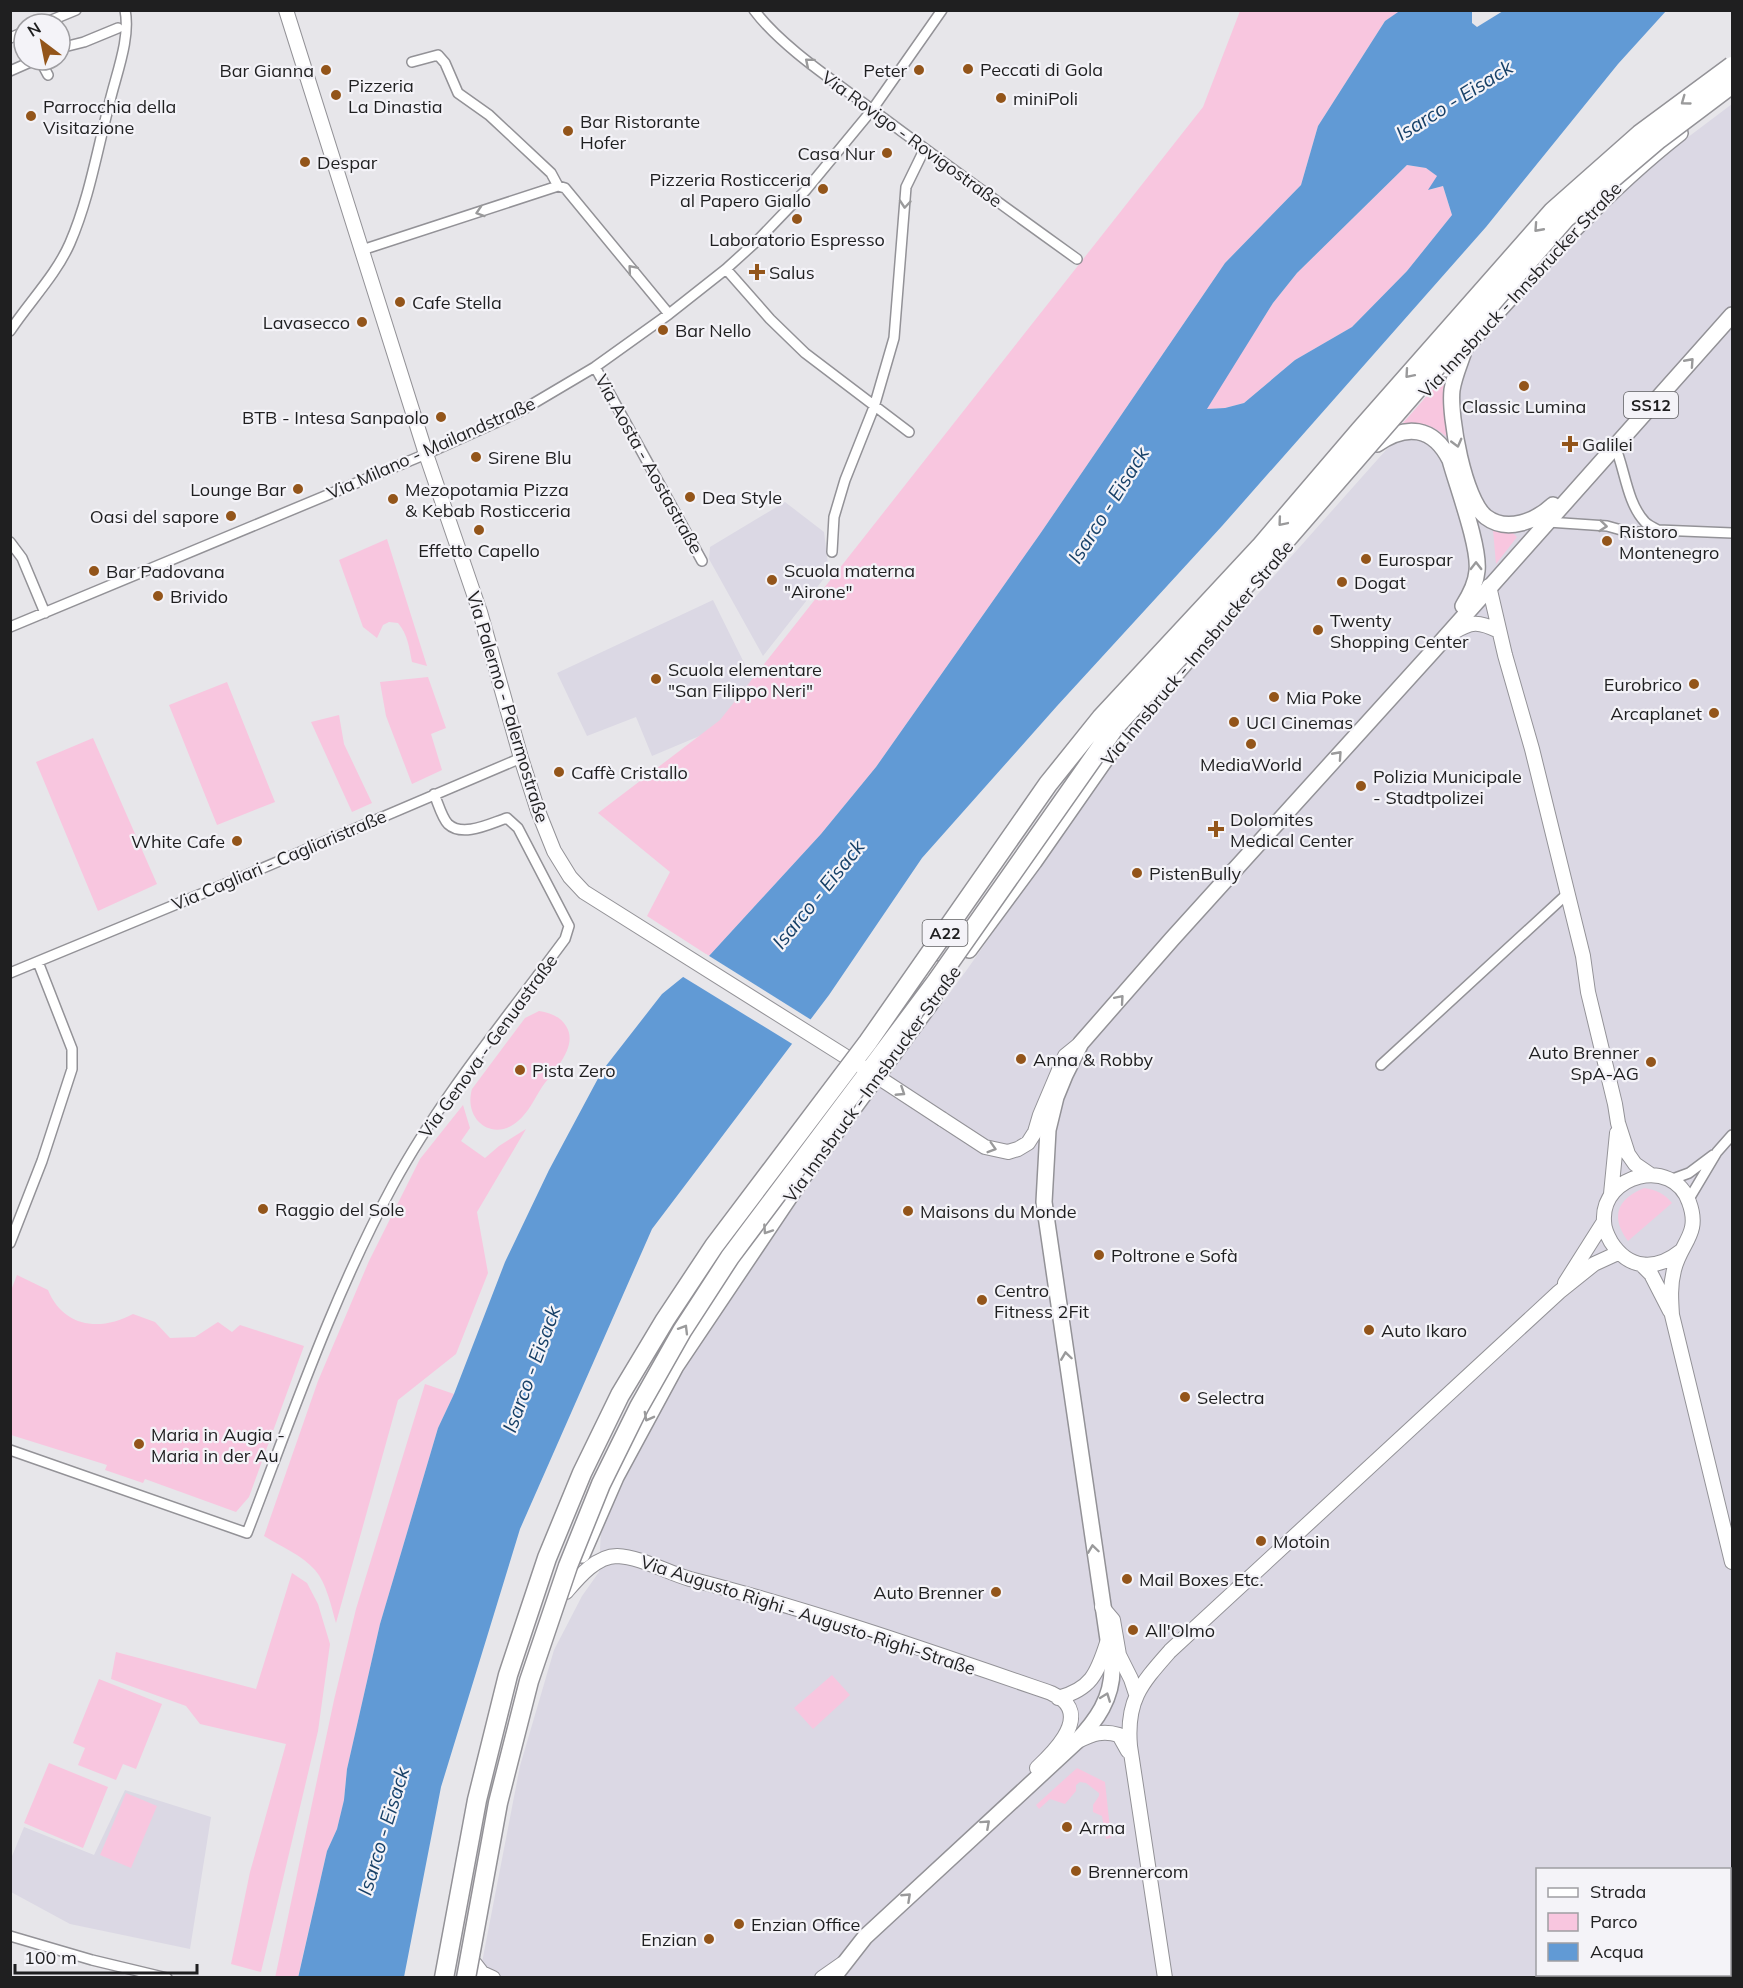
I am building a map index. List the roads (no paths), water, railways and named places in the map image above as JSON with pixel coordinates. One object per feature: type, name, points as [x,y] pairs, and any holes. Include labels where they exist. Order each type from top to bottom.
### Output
[{"type":"highway","name":"A22","points":[[444,1977],[477,1800],[508,1675],[547,1558],[582,1473],[620,1395],[665,1320],[714,1246],[868,1042],[1048,784],[1101,718],[1260,547],[1554,211],[1598,169],[1640,134],[1732,66]]},
{"type":"highway","name":"A22","points":[[471,1973],[498,1803],[529,1681],[568,1566],[601,1484],[639,1407],[682,1331],[730,1257],[936,982],[1115,728],[1272,556],[1565,219],[1659,140],[1732,84]]},
{"type":"main road","name":"Via Palermo - Palermostraße","points":[[286,10],[426,454],[480,612],[538,811],[554,851],[570,877],[584,892],[861,1063],[985,1147],[1008,1152],[1028,1143],[1035,1132],[1065,1056],[1082,1043]]},
{"type":"main road","name":"Via Innsbruck - Innsbrucker Straße","points":[[471,1973],[509,1777],[533,1689],[566,1592],[616,1477],[676,1366],[801,1180],[1034,862],[1117,743],[1377,444],[1576,226],[1626,178],[1732,93]]},
{"type":"main road","name":"SS12","points":[[1082,1043],[1732,315]]},
{"type":"main road","points":[[1467,346],[1452,388],[1453,429],[1473,499],[1485,516],[1500,524],[1515,524],[1532,520],[1544,514],[1581,484]]},
{"type":"main road","points":[[1377,444],[1392,434],[1407,430],[1427,435],[1439,442],[1450,460],[1478,569],[1470,595],[1445,637]]},
{"type":"main road","points":[[1489,586],[1499,631],[1530,740],[1587,977],[1588,992],[1618,1123],[1631,1160],[1651,1175],[1670,1180],[1681,1188],[1689,1199],[1694,1217],[1692,1232],[1674,1268],[1671,1282],[1672,1315],[1732,1562]]},
{"type":"main road","points":[[1445,637],[1462,626],[1473,623],[1484,624],[1499,631]]},
{"type":"main road","points":[[801,1180],[810,1133],[850,1078],[907,1002],[943,963],[972,946]]},
{"type":"main road","points":[[833,1977],[865,1937],[1076,1742],[1091,1726],[1108,1695],[1112,1677],[1044,1202],[1048,1130],[1056,1097],[1082,1043]]},
{"type":"main road","points":[[1611,1194],[1618,1123]]},
{"type":"main road","points":[[1651,1175],[1632,1178],[1618,1186],[1611,1194],[1607,1202],[1604,1222],[1606,1234],[1618,1253],[1635,1263],[1662,1263],[1681,1251]]},
{"type":"main road","points":[[1559,1292],[1604,1222]]},
{"type":"main road","points":[[1165,1977],[1129,1729],[1136,1694],[1157,1666],[1223,1601],[1559,1292],[1594,1264],[1618,1253]]},
{"type":"main road","points":[[1642,1264],[1651,1274],[1672,1315]]},
{"type":"main road","name":"Via Augusto Righi - Augusto-Righi-Straße","points":[[566,1592],[592,1566],[614,1556],[628,1557],[682,1576],[762,1597],[1035,1687],[1058,1698]]},
{"type":"main road","points":[[1101,1607],[1113,1620],[1119,1654],[1136,1694]]},
{"type":"main road","points":[[1058,1698],[1078,1692],[1085,1687],[1099,1667],[1107,1643]]},
{"type":"main road","points":[[1126,1668],[1144,1672],[1157,1666]]},
{"type":"main road","points":[[1024,1790],[1027,1778],[1059,1747],[1068,1730],[1070,1712],[1064,1701],[1058,1698]]},
{"type":"main road","points":[[1076,1742],[1102,1732],[1119,1736],[1133,1764]]},
{"type":"main road","points":[[822,1977],[845,1962]]},
{"type":"main road","points":[[471,1973],[482,1973],[493,1977]]},
{"type":"street","points":[[10,331],[49,278],[70,243],[89,185],[117,72],[126,24],[125,10]]},
{"type":"street","name":"Via Rovigo - Rovigostraße","points":[[754,10],[763,22],[815,67],[924,150],[1077,259]]},
{"type":"street","name":"Via Milano - Mailandstraße","points":[[10,627],[426,454],[519,412],[595,367],[669,314],[726,269],[758,240],[806,190],[872,110],[942,10]]},
{"type":"street","points":[[72,45],[118,28]]},
{"type":"street","points":[[412,62],[438,55],[445,63],[458,93],[489,115],[551,173],[558,186]]},
{"type":"street","points":[[832,552],[834,518],[844,480],[874,407],[894,338],[906,187],[924,150]]},
{"type":"street","points":[[362,250],[558,186],[565,188],[669,314]]},
{"type":"street","points":[[726,269],[770,319],[805,353],[909,432]]},
{"type":"street","name":"Via Aosta - Aostastraße","points":[[595,367],[702,561]]},
{"type":"street","points":[[1615,446],[1633,502],[1645,522],[1658,530]]},
{"type":"street","points":[[1548,522],[1607,526],[1632,533],[1658,530],[1732,533]]},
{"type":"street","points":[[10,542],[22,558],[45,613]]},
{"type":"street","name":"Via Cagliari - Cagliaristraße","points":[[10,973],[521,758]]},
{"type":"street","name":"Via Genova - Genuastraße","points":[[10,1450],[247,1533],[341,1290],[393,1184],[440,1107],[565,939],[569,926],[518,828],[507,818],[470,829],[457,829],[447,824],[434,795]]},
{"type":"street","points":[[1381,1065],[1567,894]]},
{"type":"street","points":[[10,1244],[42,1161],[72,1069],[72,1049],[38,962]]},
{"type":"street","points":[[1689,1199],[1717,1152],[1732,1135]]},
{"type":"street","points":[[1670,1180],[1689,1173],[1717,1152]]},
{"type":"street","points":[[10,1936],[92,1960],[167,1977]]},
{"type":"water","name":"Isarco - Eisack","points":[[1401,10],[1472,11],[1472,23],[1477,27],[1503,11],[1666,11],[1618,64],[1486,227],[1222,526],[922,858],[829,995],[652,1229],[520,1529],[441,1787],[404,1977],[298,1978],[327,1851],[337,1829],[344,1800],[347,1769],[380,1624],[438,1428],[454,1394],[505,1262],[549,1170],[602,1071],[662,994],[709,956],[821,834],[876,767],[1040,534],[1225,263],[1301,185],[1318,126],[1385,21]],"holes":[[[1407,165],[1426,168],[1437,176],[1428,190],[1443,186],[1452,215],[1407,271],[1352,327],[1295,360],[1244,403],[1225,408],[1207,409],[1273,303],[1297,273]]]},
{"type":"place","name":"Peccati di Gola","points":[[968,69]]},
{"type":"place","name":"Bar Gianna","points":[[326,70]]},
{"type":"place","name":"Peter","points":[[919,70]]},
{"type":"place","name":"Pizzeria La Dinastia","points":[[336,95]]},
{"type":"place","name":"miniPoli","points":[[1001,98]]},
{"type":"place","name":"Parrocchia della Visitazione","points":[[31,116]]},
{"type":"place","name":"Bar Ristorante Hofer","points":[[568,131]]},
{"type":"place","name":"Casa Nur","points":[[887,153]]},
{"type":"place","name":"Despar","points":[[305,162]]},
{"type":"place","name":"Pizzeria Rosticceria al Papero Giallo","points":[[823,189]]},
{"type":"place","name":"Laboratorio Espresso","points":[[797,219]]},
{"type":"place","name":"Salus","points":[[757,272]]},
{"type":"place","name":"Cafe Stella","points":[[400,302]]},
{"type":"place","name":"Lavasecco","points":[[362,322]]},
{"type":"place","name":"Bar Nello","points":[[663,330]]},
{"type":"place","name":"Classic Lumina","points":[[1524,386]]},
{"type":"place","name":"BTB - Intesa Sanpaolo","points":[[441,417]]},
{"type":"place","name":"Galilei","points":[[1570,444]]},
{"type":"place","name":"Sirene Blu","points":[[476,457]]},
{"type":"place","name":"Lounge Bar","points":[[298,489]]},
{"type":"place","name":"Dea Style","points":[[690,497]]},
{"type":"place","name":"Mezopotamia Pizza & Kebab Rosticceria","points":[[393,499]]},
{"type":"place","name":"Oasi del sapore","points":[[231,516]]},
{"type":"place","name":"Effetto Capello","points":[[479,530]]},
{"type":"place","name":"Ristoro Montenegro","points":[[1607,541]]},
{"type":"place","name":"Eurospar","points":[[1366,559]]},
{"type":"place","name":"Bar Padovana","points":[[94,571]]},
{"type":"place","name":"Scuola materna \"Airone\"","points":[[772,580]]},
{"type":"place","name":"Dogat","points":[[1342,582]]},
{"type":"place","name":"Brivido","points":[[158,596]]},
{"type":"place","name":"Twenty Shopping Center","points":[[1318,630]]},
{"type":"place","name":"Scuola elementare \"San Filippo Neri\"","points":[[656,679]]},
{"type":"place","name":"Eurobrico","points":[[1694,684]]},
{"type":"place","name":"Mia Poke","points":[[1274,697]]},
{"type":"place","name":"Arcaplanet","points":[[1714,713]]},
{"type":"place","name":"UCI Cinemas","points":[[1234,722]]},
{"type":"place","name":"MediaWorld","points":[[1251,744]]},
{"type":"place","name":"Caffè Cristallo","points":[[559,772]]},
{"type":"place","name":"Polizia Municipale - Stadtpolizei","points":[[1361,786]]},
{"type":"place","name":"Dolomites Medical Center","points":[[1216,829]]},
{"type":"place","name":"White Cafe","points":[[237,841]]},
{"type":"place","name":"PistenBully","points":[[1137,873]]},
{"type":"place","name":"Anna & Robby","points":[[1021,1059]]},
{"type":"place","name":"Auto Brenner SpA-AG","points":[[1651,1062]]},
{"type":"place","name":"Pista Zero","points":[[520,1070]]},
{"type":"place","name":"Raggio del Sole","points":[[263,1209]]},
{"type":"place","name":"Maisons du Monde","points":[[908,1211]]},
{"type":"place","name":"Poltrone e Sofà","points":[[1099,1255]]},
{"type":"place","name":"Centro Fitness 2Fit","points":[[982,1300]]},
{"type":"place","name":"Auto Ikaro","points":[[1369,1330]]},
{"type":"place","name":"Selectra","points":[[1185,1397]]},
{"type":"place","name":"Maria in Augia - Maria in der Au","points":[[139,1444]]},
{"type":"place","name":"Motoin","points":[[1261,1541]]},
{"type":"place","name":"Mail Boxes Etc.","points":[[1127,1579]]},
{"type":"place","name":"Auto Brenner","points":[[996,1592]]},
{"type":"place","name":"All'Olmo","points":[[1133,1630]]},
{"type":"place","name":"Arma","points":[[1067,1827]]},
{"type":"place","name":"Brennercom","points":[[1076,1871]]},
{"type":"place","name":"Enzian Office","points":[[739,1924]]},
{"type":"place","name":"Enzian","points":[[709,1939]]}]
